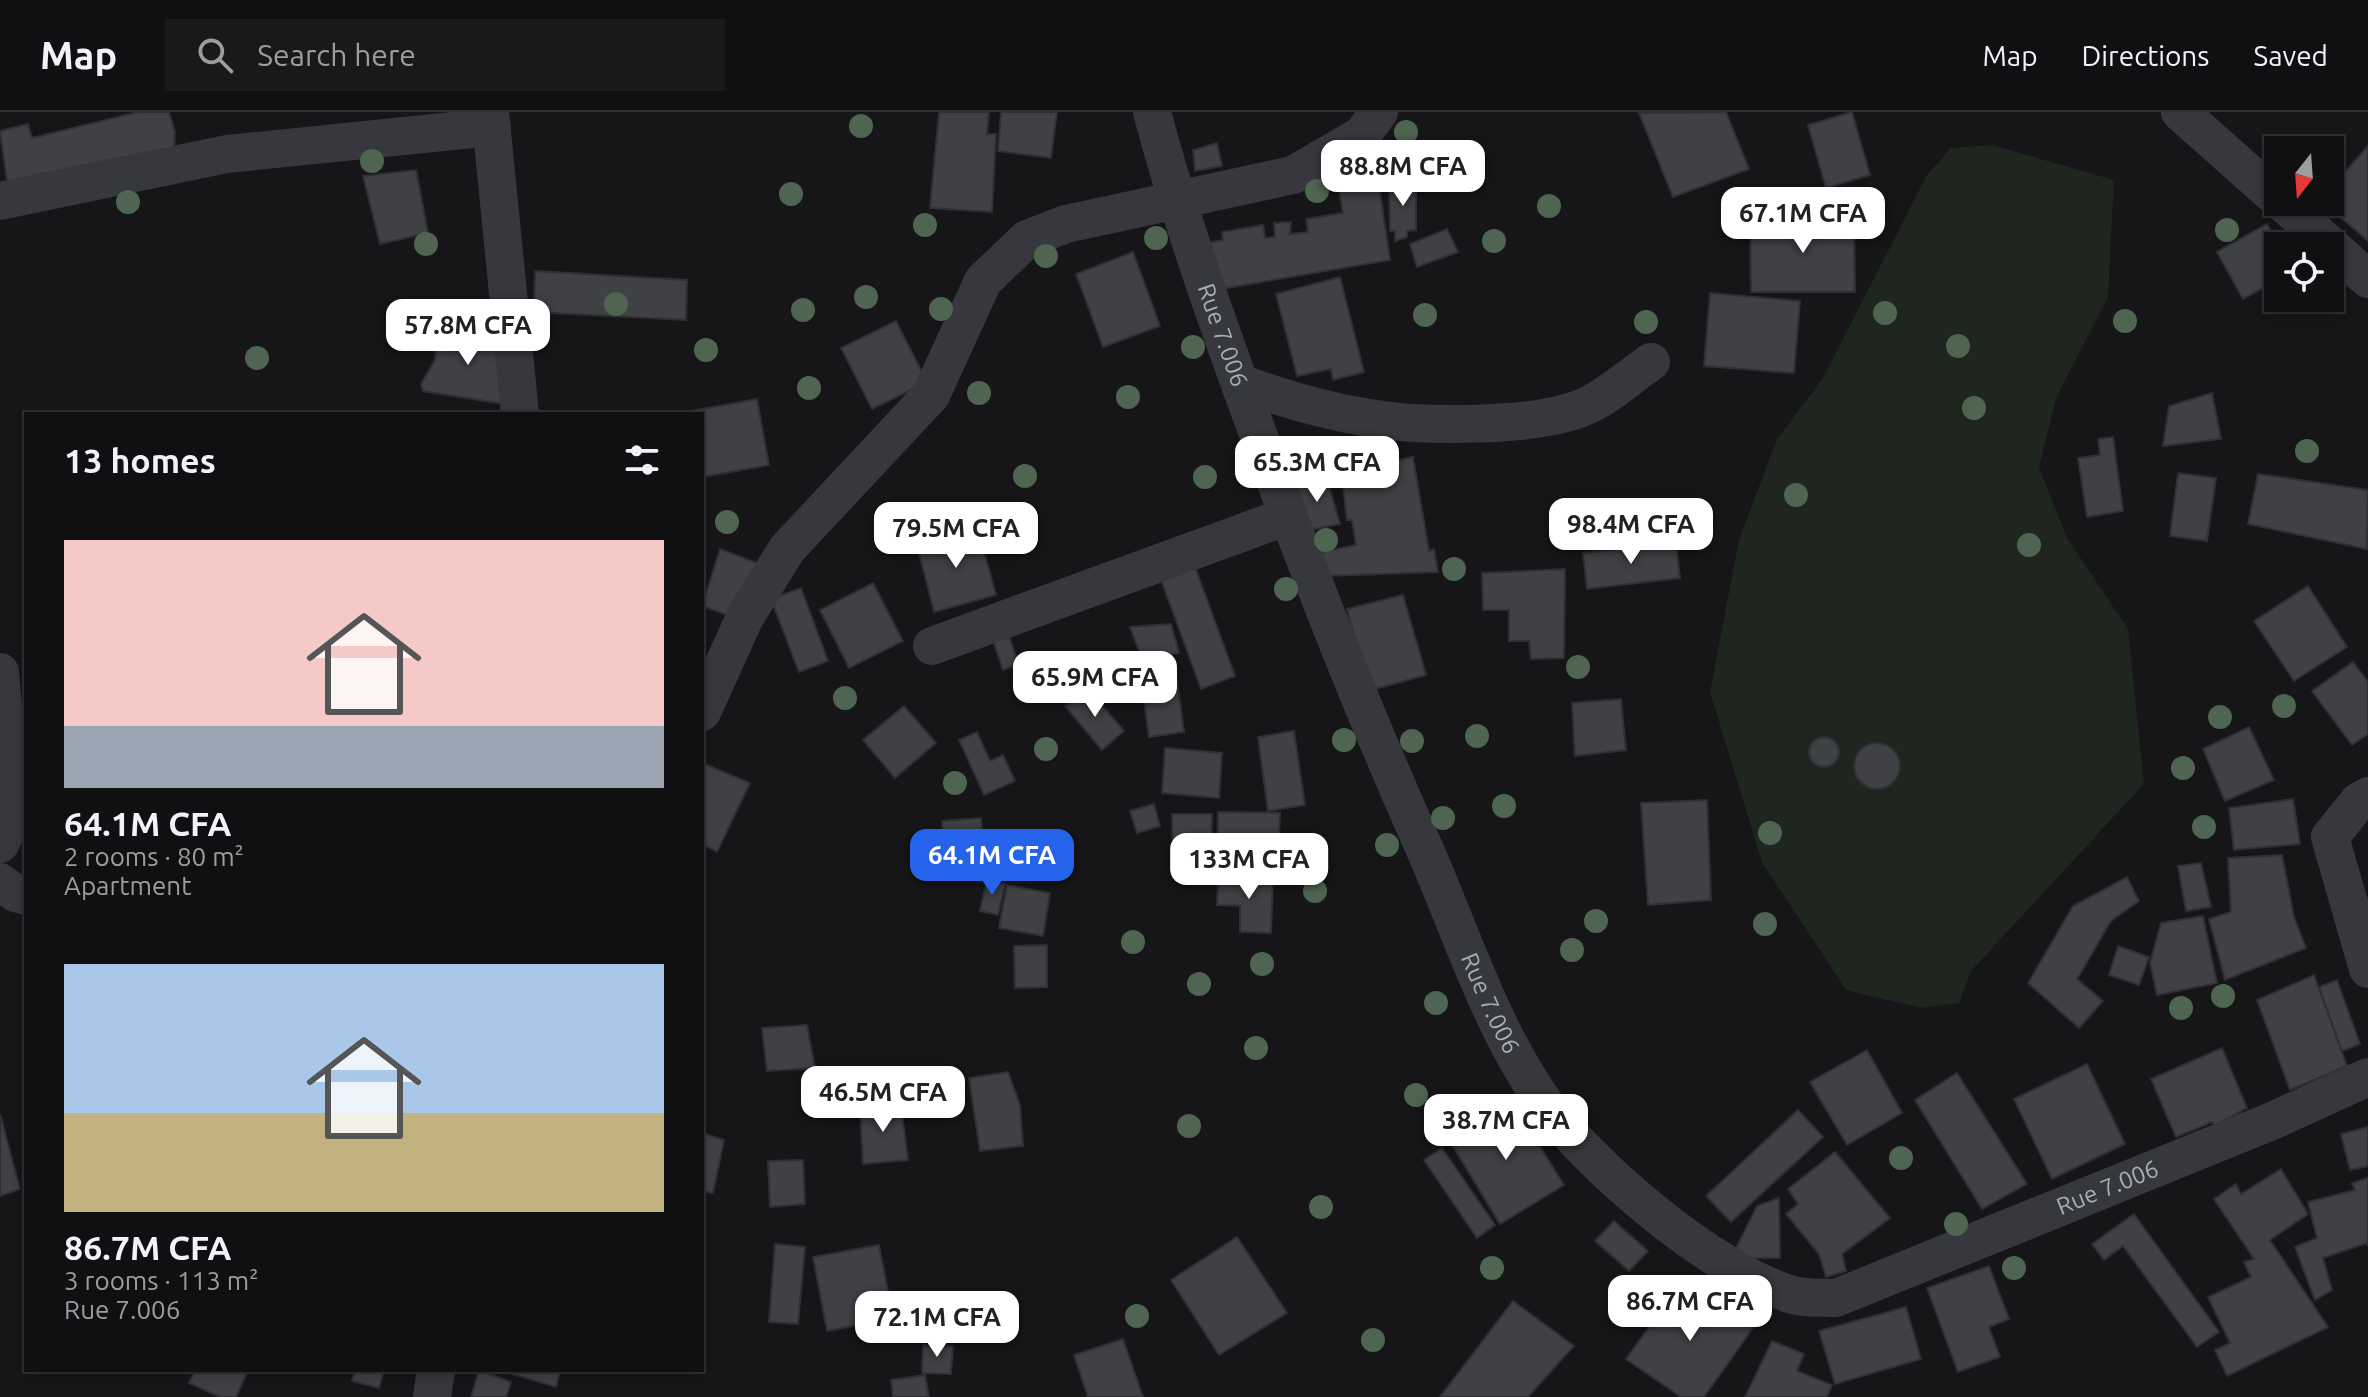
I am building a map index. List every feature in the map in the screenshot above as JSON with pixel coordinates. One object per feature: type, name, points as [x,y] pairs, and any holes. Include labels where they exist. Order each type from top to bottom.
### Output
[{"type":"street","name":"Rue 7.006","points":[[1152,112],[1175,199],[1348,674],[1485,993],[1540,1097],[1590,1159],[1739,1272],[1794,1296],[1836,1298],[2101,1192],[2368,1077]]},
{"type":"street","points":[[704,708],[745,617],[787,549],[931,395],[983,281],[1027,239],[1066,224],[1293,175],[1362,135],[1379,112]]},
{"type":"street","points":[[2180,112],[2264,186]]},
{"type":"street","points":[[0,201],[227,154],[491,119],[520,412]]},
{"type":"street","points":[[2298,216],[2368,279]]},
{"type":"street","points":[[1240,383],[1283,399],[1370,419],[1479,423],[1538,421],[1586,406],[1651,362]]},
{"type":"street","points":[[932,646],[1288,516]]},
{"type":"street","points":[[0,672],[13,818],[0,844]]},
{"type":"street","points":[[2368,796],[2359,801],[2330,837],[2368,969]]},
{"type":"street","points":[[0,882],[24,895]]},
{"type":"street","points":[[432,1397],[436,1372]]},
{"type":"shaded area","points":[[1992,145],[2114,180],[2108,297],[2057,396],[2039,468],[2067,538],[2128,629],[2144,784],[1971,971],[1959,1003],[1921,1008],[1846,990],[1762,862],[1710,692],[1739,540],[1777,439],[1823,378],[1927,175],[1951,148]]},
{"type":"building","points":[[138,112],[169,112],[175,132],[174,158],[8,188],[0,131],[28,124],[32,138]]},
{"type":"building","points":[[939,112],[989,112],[987,134],[996,134],[992,212],[930,208]]},
{"type":"building","points":[[1001,112],[1057,112],[1051,158],[998,151]]},
{"type":"building","points":[[1726,112],[1749,169],[1673,197],[1639,113]]},
{"type":"building","points":[[1852,112],[1870,175],[1826,188],[1808,125]]},
{"type":"building","points":[[1217,143],[1222,166],[1195,171],[1193,150]]},
{"type":"building","points":[[2368,146],[2368,241],[2339,216],[2344,216],[2344,173]]},
{"type":"building","points":[[416,170],[428,233],[380,244],[363,176]]},
{"type":"building","points":[[1389,182],[1416,182],[1416,230],[1407,231],[1407,237],[1395,241],[1395,231],[1390,231]]},
{"type":"building","points":[[1379,185],[1390,260],[1221,289],[1207,243],[1223,240],[1222,232],[1263,225],[1265,238],[1275,237],[1274,223],[1291,222],[1290,234],[1308,232],[1306,219],[1343,213],[1339,190]]},
{"type":"building","points":[[1854,217],[1855,292],[1751,292],[1750,218]]},
{"type":"building","points":[[2267,224],[2272,232],[2264,232],[2264,288],[2243,299],[2217,252]]},
{"type":"building","points":[[1447,229],[1458,252],[1417,267],[1410,244]]},
{"type":"building","points":[[1133,252],[1160,326],[1103,347],[1076,274]]},
{"type":"building","points":[[535,271],[687,280],[686,320],[534,312]]},
{"type":"building","points":[[1340,277],[1364,372],[1333,380],[1331,369],[1297,376],[1276,294]]},
{"type":"building","points":[[1710,293],[1800,301],[1794,373],[1704,366]]},
{"type":"building","points":[[896,321],[927,382],[872,409],[841,348]]},
{"type":"building","points":[[437,330],[506,336],[504,404],[423,391],[421,384],[435,360]]},
{"type":"building","points":[[2212,393],[2221,439],[2163,446],[2169,406]]},
{"type":"building","points":[[757,399],[769,465],[704,477],[704,412],[686,412]]},
{"type":"building","points":[[2113,437],[2123,511],[2087,517],[2078,458],[2100,455],[2098,439]]},
{"type":"building","points":[[1413,457],[1429,551],[1434,549],[1438,572],[1325,576],[1318,553],[1356,545],[1352,520],[1347,520],[1341,471]]},
{"type":"building","points":[[2178,473],[2216,478],[2207,541],[2170,536]]},
{"type":"building","points":[[2258,474],[2368,490],[2367,549],[2248,524]]},
{"type":"building","points":[[1326,476],[1340,524],[1309,530],[1293,486]]},
{"type":"building","points":[[978,529],[996,595],[934,612],[917,545]]},
{"type":"building","points":[[1676,543],[1680,578],[1587,589],[1583,553]]},
{"type":"building","points":[[720,549],[757,563],[736,618],[704,607]]},
{"type":"building","points":[[1195,567],[1235,676],[1201,689],[1160,577]]},
{"type":"building","points":[[1565,569],[1564,658],[1531,659],[1529,641],[1509,641],[1509,610],[1483,610],[1482,573]]},
{"type":"building","points":[[873,583],[903,641],[849,668],[820,610]]},
{"type":"building","points":[[2308,586],[2347,647],[2294,681],[2254,621]]},
{"type":"building","points":[[801,588],[828,661],[799,672],[771,599]]},
{"type":"building","points":[[1403,595],[1426,675],[1368,691],[1347,609]]},
{"type":"building","points":[[1171,624],[1179,653],[1142,659],[1130,627]]},
{"type":"building","points":[[1008,634],[1019,664],[1003,670],[993,640]]},
{"type":"building","points":[[2353,662],[2368,682],[2368,734],[2352,745],[2312,691]]},
{"type":"building","points":[[1177,680],[1184,732],[1149,737],[1142,685]]},
{"type":"building","points":[[1087,688],[1124,731],[1102,750],[1065,706]]},
{"type":"building","points":[[1621,699],[1626,750],[1575,756],[1572,703]]},
{"type":"building","points":[[904,706],[936,743],[895,778],[863,740]]},
{"type":"building","points":[[2249,727],[2274,780],[2225,801],[2203,749]]},
{"type":"building","points":[[1294,731],[1305,805],[1268,811],[1258,737]]},
{"type":"building","points":[[977,732],[990,761],[1003,755],[1015,781],[984,795],[959,740]]},
{"type":"building","points":[[1824,737],[1835,741],[1839,752],[1835,763],[1824,767],[1813,763],[1809,752],[1813,741]]},
{"type":"building","points":[[1877,743],[1894,749],[1900,766],[1894,783],[1877,789],[1860,783],[1854,766],[1860,749]]},
{"type":"building","points":[[1165,748],[1222,753],[1219,798],[1162,793]]},
{"type":"building","points":[[704,764],[750,783],[717,852],[704,845]]},
{"type":"building","points":[[2293,799],[2300,844],[2234,850],[2229,808]]},
{"type":"building","points":[[1707,800],[1711,900],[1648,905],[1641,803]]},
{"type":"building","points":[[1154,804],[1160,826],[1137,833],[1130,811]]},
{"type":"building","points":[[1218,812],[1280,813],[1278,868],[1217,866]]},
{"type":"building","points":[[1172,814],[1212,814],[1211,861],[1173,861]]},
{"type":"building","points":[[981,818],[986,870],[946,872],[942,821]]},
{"type":"building","points":[[2282,855],[2294,917],[2306,948],[2225,980],[2209,919],[2231,912],[2228,858]]},
{"type":"building","points":[[2201,863],[2211,907],[2186,911],[2178,866]]},
{"type":"building","points":[[1218,877],[1273,878],[1271,933],[1240,932],[1240,906],[1217,905]]},
{"type":"building","points":[[2127,877],[2139,901],[2111,921],[2077,979],[2103,1001],[2079,1028],[2028,983],[2073,906]]},
{"type":"building","points":[[987,879],[1005,884],[998,915],[980,911]]},
{"type":"building","points":[[1007,885],[1050,893],[1043,936],[999,928]]},
{"type":"building","points":[[2203,916],[2217,983],[2157,995],[2150,963],[2161,923]]},
{"type":"building","points":[[1047,945],[1047,987],[1015,988],[1014,946]]},
{"type":"building","points":[[2118,946],[2149,957],[2139,985],[2109,975]]},
{"type":"building","points":[[2314,975],[2347,1066],[2290,1090],[2257,1000]]},
{"type":"building","points":[[2337,980],[2360,1044],[2342,1051],[2319,987]]},
{"type":"building","points":[[807,1025],[815,1068],[767,1071],[762,1028]]},
{"type":"building","points":[[2222,1048],[2247,1108],[2214,1126],[2212,1122],[2176,1137],[2151,1079]]},
{"type":"building","points":[[1867,1050],[1902,1113],[1847,1145],[1810,1082]]},
{"type":"building","points":[[2087,1064],[2125,1144],[2052,1179],[2014,1099]]},
{"type":"building","points":[[1008,1072],[1020,1105],[1023,1146],[980,1151],[969,1078]]},
{"type":"building","points":[[1957,1073],[2027,1184],[1982,1209],[1915,1100]]},
{"type":"building","points":[[1511,1100],[1564,1185],[1500,1224],[1448,1138]]},
{"type":"building","points":[[901,1105],[908,1160],[863,1164],[860,1107]]},
{"type":"building","points":[[1798,1110],[1823,1137],[1731,1222],[1706,1196]]},
{"type":"building","points":[[0,1114],[20,1189],[0,1196]]},
{"type":"building","points":[[2368,1127],[2368,1166],[2350,1170],[2341,1134]]},
{"type":"building","points":[[704,1134],[724,1140],[713,1193],[704,1191]]},
{"type":"building","points":[[1442,1148],[1495,1225],[1477,1238],[1424,1160]]},
{"type":"building","points":[[1835,1152],[1890,1218],[1842,1254],[1846,1271],[1826,1277],[1819,1254],[1786,1214],[1798,1204],[1788,1189]]},
{"type":"building","points":[[803,1160],[805,1204],[770,1207],[768,1161]]},
{"type":"building","points":[[2281,1169],[2308,1214],[2270,1240],[2328,1327],[2227,1376],[2215,1350],[2230,1343],[2208,1297],[2251,1277],[2244,1262],[2254,1259],[2214,1199],[2236,1184],[2241,1194]]},
{"type":"building","points":[[2368,1178],[2368,1246],[2367,1243],[2323,1258],[2332,1290],[2315,1300],[2295,1247],[2317,1238],[2308,1202],[2355,1190],[2352,1183]]},
{"type":"building","points":[[1779,1198],[1780,1258],[1731,1258],[1757,1206]]},
{"type":"building","points":[[2134,1214],[2219,1332],[2197,1347],[2123,1246],[2104,1260],[2092,1244]]},
{"type":"building","points":[[1614,1221],[1648,1251],[1629,1271],[1595,1241]]},
{"type":"building","points":[[1237,1237],[1287,1313],[1219,1355],[1171,1280]]},
{"type":"building","points":[[775,1244],[805,1247],[798,1324],[769,1322]]},
{"type":"building","points":[[879,1245],[893,1318],[827,1331],[813,1257]]},
{"type":"building","points":[[1989,1266],[2009,1319],[1989,1327],[2000,1357],[1958,1372],[1927,1288]]},
{"type":"building","points":[[1684,1279],[1753,1328],[1704,1397],[1681,1397],[1626,1359]]},
{"type":"building","points":[[1513,1301],[1574,1346],[1528,1397],[1440,1397]]},
{"type":"building","points":[[1906,1307],[1921,1359],[1835,1384],[1819,1331]]},
{"type":"building","points":[[1123,1339],[1143,1397],[1088,1397],[1074,1355]]},
{"type":"building","points":[[1772,1341],[1804,1354],[1797,1371],[1832,1385],[1827,1397],[1745,1397]]},
{"type":"building","points":[[923,1345],[953,1346],[951,1374],[922,1373]]},
{"type":"building","points":[[194,1372],[248,1372],[236,1397],[220,1397],[189,1383]]},
{"type":"building","points":[[354,1372],[383,1372],[379,1388],[352,1381]]},
{"type":"building","points":[[478,1372],[511,1382],[506,1397],[471,1397]]},
{"type":"building","points":[[506,1372],[560,1372],[556,1387]]},
{"type":"building","points":[[925,1375],[929,1397],[893,1397],[891,1380]]}]
